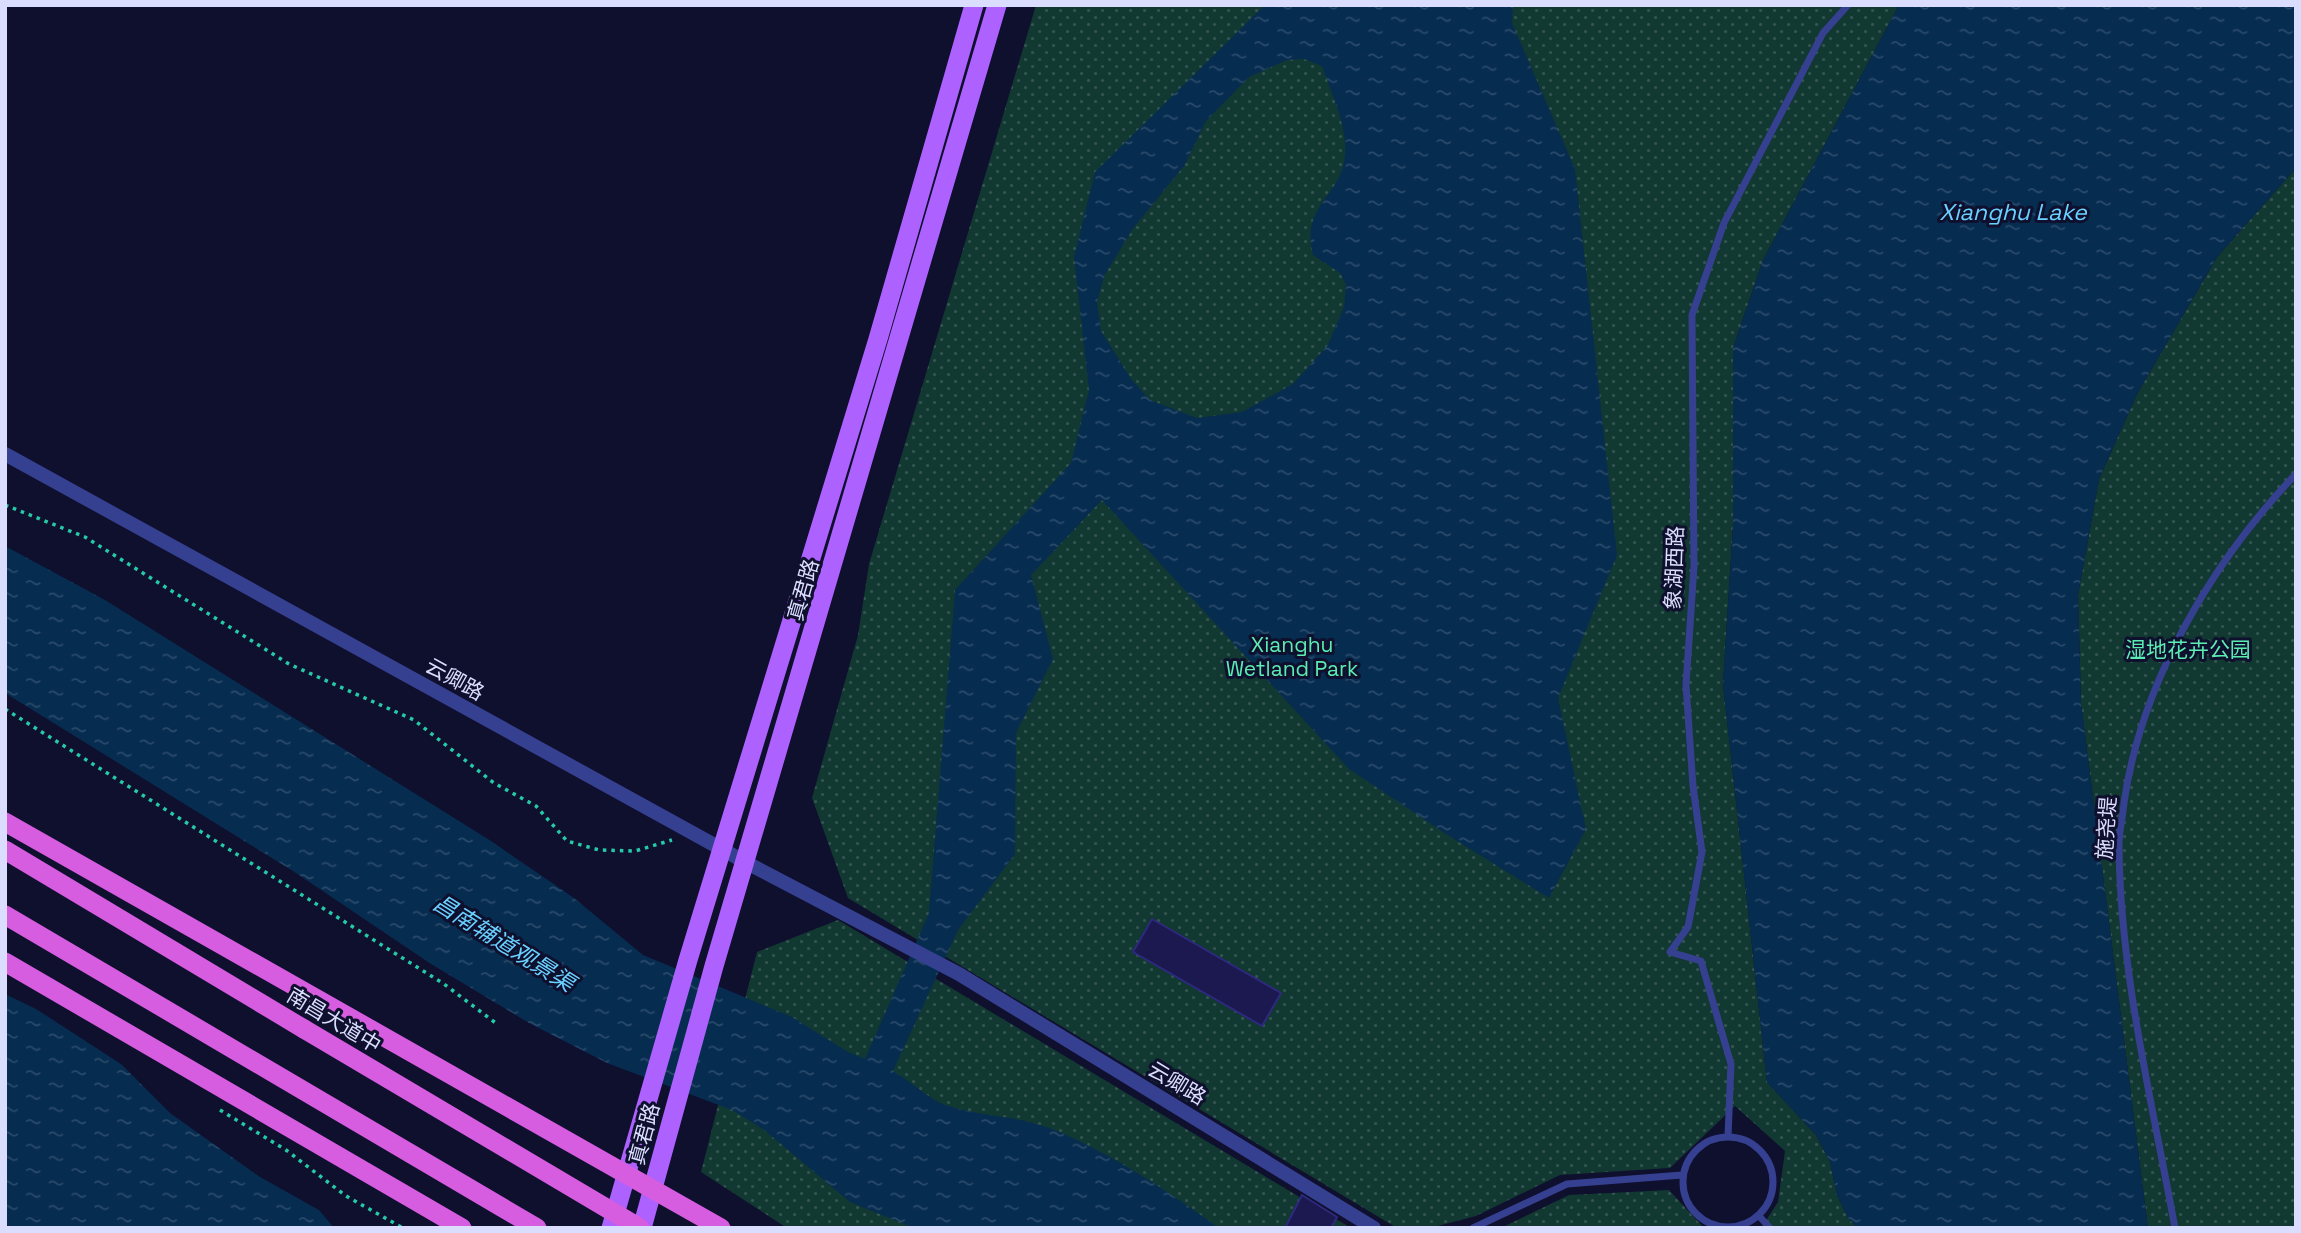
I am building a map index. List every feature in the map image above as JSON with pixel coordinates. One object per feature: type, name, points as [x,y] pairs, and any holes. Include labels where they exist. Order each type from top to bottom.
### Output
[{"type":"highway","points":[[5,822],[653,1187],[721,1228]]},
{"type":"highway","name":"南昌大道中","points":[[5,850],[641,1228]]},
{"type":"highway","points":[[5,915],[537,1228]]},
{"type":"highway","points":[[5,962],[462,1228]]},
{"type":"main road","name":"真君路","points":[[611,1228],[688,960],[878,339],[974,5]]},
{"type":"main road","name":"真君路","points":[[641,1228],[714,966],[747,863],[997,5]]},
{"type":"street","name":"云卿路","points":[[5,454],[747,863],[888,934],[959,974],[1374,1228]]},
{"type":"lane","name":"象湖西路","points":[[1728,1136],[1731,1064],[1701,961],[1671,952],[1688,927],[1702,852],[1693,786],[1686,685],[1695,567],[1692,315],[1724,223],[1823,33],[1848,5]]},
{"type":"lane","name":"施尧堤","points":[[2175,1228],[2128,982],[2119,843],[2130,761],[2160,672],[2204,591],[2296,474]]},
{"type":"lane","points":[[1728,1136],[1749,1141],[1766,1155],[1774,1176],[1772,1198],[1759,1216],[1740,1227],[1717,1227],[1697,1216],[1684,1197],[1682,1175],[1691,1155],[1707,1141],[1728,1136]]},
{"type":"lane","points":[[1473,1228],[1567,1184],[1682,1175]]},
{"type":"lane","points":[[1759,1216],[1770,1228]]},
{"type":"path","points":[[5,505],[85,537],[289,664],[414,720],[494,783],[536,806],[567,841],[599,850],[635,851],[694,833]]},
{"type":"path","points":[[5,709],[444,984],[497,1024]]},
{"type":"path","points":[[216,1108],[286,1150],[346,1196],[403,1228]]},
{"type":"green space","name":"Xianghu Wetland Park","points":[[1036,5],[1899,5],[1763,260],[1733,348],[1733,525],[1723,684],[1767,1082],[1816,1135],[1830,1162],[1837,1195],[1848,1218],[1858,1228],[1761,1228],[1778,1202],[1785,1151],[1735,1106],[1670,1168],[1560,1175],[1476,1216],[1430,1228],[1397,1228],[848,898],[812,798],[858,635],[869,564]]},
{"type":"green space","name":"湿地花卉公园","points":[[2296,168],[2296,1228],[2148,1228],[2081,703],[2078,595],[2099,479],[2137,394],[2217,257]]},
{"type":"green space","points":[[838,920],[1351,1228],[787,1228],[701,1172],[757,952]]},
{"type":"green space","points":[[1669,1190],[1704,1228],[1501,1228],[1569,1195]]},
{"type":"water","name":"昌南辅道观景渠","points":[[1265,5],[1513,5],[1512,23],[1575,169],[1617,555],[1558,698],[1586,829],[1549,898],[1349,769],[1102,500],[1031,575],[1053,659],[1016,733],[1015,854],[958,930],[893,1071],[944,1104],[1040,1125],[1075,1139],[1138,1174],[1219,1228],[914,1228],[850,1202],[763,1129],[732,1110],[607,1063],[529,1023],[431,964],[293,871],[5,693],[5,546],[105,600],[491,841],[574,898],[643,955],[792,1017],[848,1052],[865,1059],[929,913],[955,590],[1071,463],[1089,390],[1074,257],[1095,172]],"holes":[[[1304,59],[1322,66],[1338,110],[1345,144],[1342,169],[1312,224],[1313,255],[1340,273],[1346,284],[1344,307],[1328,345],[1293,384],[1242,412],[1197,418],[1150,400],[1131,379],[1101,331],[1097,302],[1104,276],[1134,227],[1184,166],[1206,121],[1249,77],[1287,60]]]},
{"type":"water","name":"Xianghu Lake","points":[[1899,5],[2296,5],[2296,168],[2217,257],[2137,394],[2099,479],[2078,595],[2081,703],[2148,1228],[1858,1228],[1848,1218],[1837,1195],[1830,1162],[1816,1135],[1767,1082],[1723,684],[1733,525],[1733,348],[1763,260]]},
{"type":"water","points":[[5,994],[36,1009],[121,1064],[170,1113],[260,1177],[319,1210],[334,1228],[5,1228]]},
{"type":"building","points":[[1152,919],[1281,993],[1262,1026],[1133,952]]},
{"type":"building","points":[[1302,1195],[1337,1217],[1331,1228],[1285,1228]]}]
